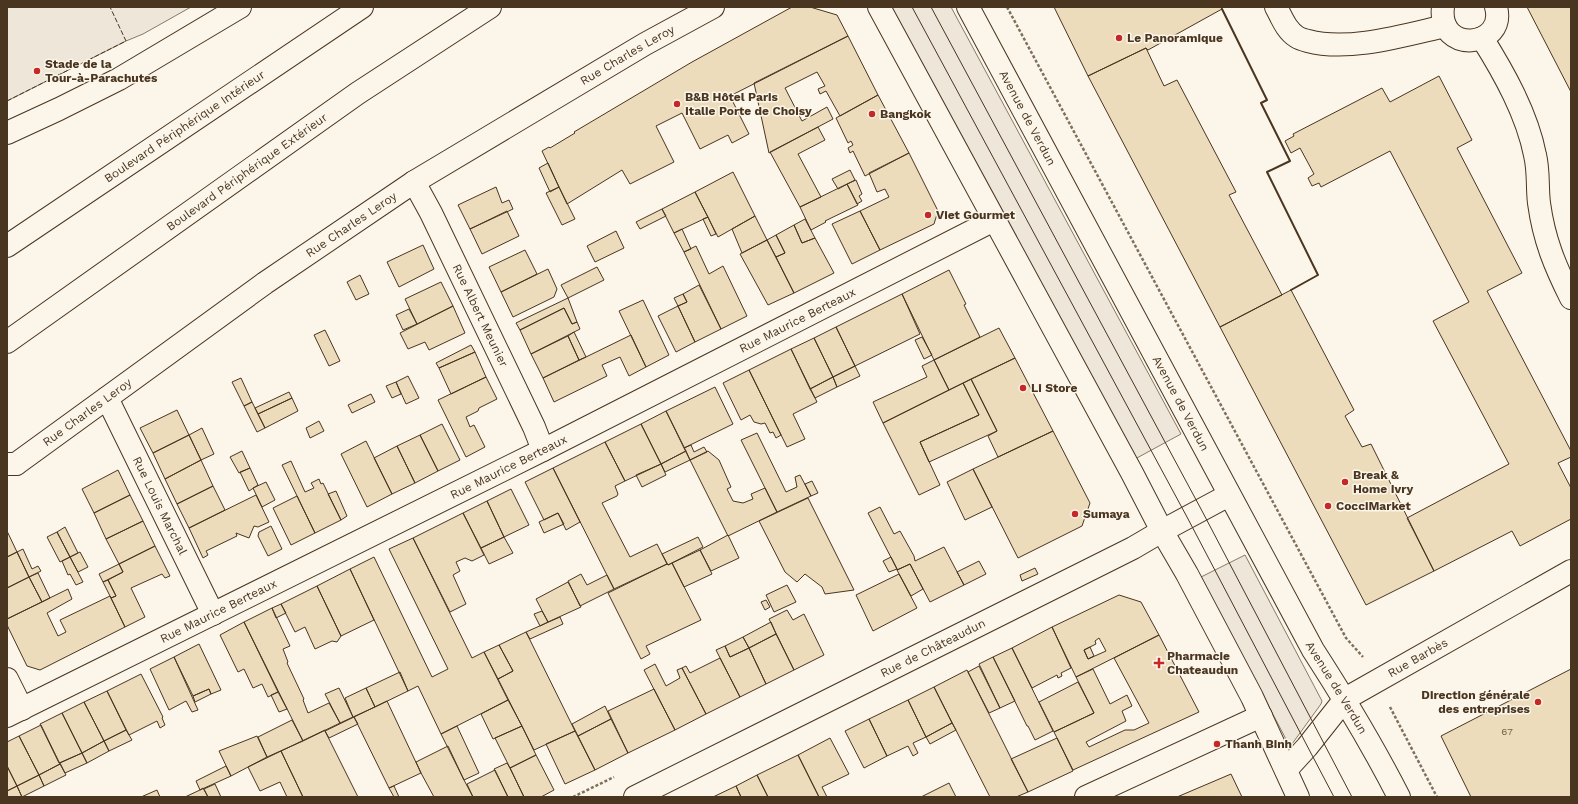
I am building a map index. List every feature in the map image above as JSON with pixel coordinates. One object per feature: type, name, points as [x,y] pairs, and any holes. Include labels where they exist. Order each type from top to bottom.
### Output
[{"type":"main road","points":[[7,133],[119,79],[240,7]]},
{"type":"main road","name":"Boulevard Périphérique Intérieur","points":[[7,246],[362,7]]},
{"type":"main road","name":"Boulevard Périphérique Extérieur","points":[[10,342],[358,93],[490,7]]},
{"type":"main road","name":"Rue Charles Leroy","points":[[10,466],[107,398],[265,282],[414,182],[644,44],[713,7]]},
{"type":"main road","points":[[879,7],[1129,467],[1162,531],[1187,574],[1261,716],[1298,797]]},
{"type":"main road","name":"Avenue de Verdun","points":[[968,7],[1313,650],[1345,699],[1399,797]]},
{"type":"main road","points":[[1276,7],[1287,30],[1298,38],[1316,43],[1343,44],[1388,39],[1444,17],[1452,34],[1461,40],[1472,42],[1491,32],[1496,22],[1496,7]]},
{"type":"main road","points":[[1482,38],[1505,76],[1528,130],[1535,154],[1539,202],[1544,232],[1554,264],[1571,298]]},
{"type":"main road","name":"Rue Albert Meunier","points":[[414,182],[438,227],[534,427],[543,450]]},
{"type":"main road","name":"Rue Maurice Berteaux","points":[[14,712],[543,450],[994,220]]},
{"type":"main road","name":"Rue Louis Marchal","points":[[107,398],[213,614]]},
{"type":"main road","name":"Rue de Châteaudun","points":[[635,797],[1133,548],[1229,495]]},
{"type":"main road","name":"Rue Barbès","points":[[1286,770],[1307,747],[1345,699],[1571,571]]},
{"type":"main road","points":[[7,679],[14,712]]},
{"type":"main road","points":[[1086,797],[1261,716]]},
{"type":"path","points":[[1007,7],[1346,638],[1366,659]]},
{"type":"path","points":[[1387,701],[1437,797]]},
{"type":"shaded area","name":"Stade de la Tour-à-Parachutes","points":[[7,7],[191,7],[143,34],[126,41],[7,101]]},
{"type":"shaded area","points":[[890,7],[951,7],[1181,434],[1135,459]]},
{"type":"shaded area","points":[[1245,555],[1322,701],[1292,744],[1288,743],[1201,577]]},
{"type":"building","name":"B&B Hôtel Paris Italie Porte de Choisy","points":[[792,7],[810,7],[837,15],[848,36],[730,96],[749,134],[732,143],[728,135],[700,149],[682,113],[656,126],[674,162],[630,184],[622,170],[567,204],[542,151],[549,147],[550,148],[575,133],[574,132],[692,62]]},
{"type":"building","name":"Le Panoramique","points":[[1054,7],[1221,7],[1222,9],[1148,50],[1146,48],[1088,76]]},
{"type":"building","points":[[1527,7],[1571,7],[1571,92]]},
{"type":"building","points":[[848,36],[878,95],[840,116],[826,91],[820,94],[818,89],[825,86],[817,72],[785,88],[802,121],[827,107],[833,119],[769,153],[754,83]]},
{"type":"building","points":[[1146,48],[1164,86],[1177,80],[1236,192],[1229,195],[1282,295],[1220,327],[1088,76]]},
{"type":"building","points":[[1439,76],[1472,140],[1457,148],[1522,273],[1487,291],[1571,451],[1571,457],[1558,463],[1571,488],[1571,519],[1520,546],[1512,531],[1434,571],[1407,518],[1509,464],[1433,321],[1469,302],[1390,151],[1321,187],[1319,183],[1312,186],[1308,178],[1314,174],[1300,148],[1291,153],[1285,141],[1294,136],[1293,134],[1382,88],[1390,102]]},
{"type":"building","points":[[878,95],[909,153],[865,176],[853,151],[850,153],[848,148],[853,145],[851,141],[848,143],[836,118]]},
{"type":"building","points":[[818,127],[825,140],[798,154],[821,197],[800,207],[770,152]]},
{"type":"building","points":[[909,153],[938,211],[934,224],[880,250],[860,211],[889,197],[885,189],[877,192],[869,173]]},
{"type":"building","points":[[548,163],[559,187],[550,192],[539,168]]},
{"type":"building","points":[[850,170],[855,180],[838,189],[832,179]]},
{"type":"building","points":[[733,172],[755,216],[718,237],[695,192]]},
{"type":"building","points":[[856,180],[862,194],[859,196],[862,201],[857,204],[847,184]]},
{"type":"building","points":[[847,184],[858,205],[825,221],[826,222],[811,230],[800,207]]},
{"type":"building","points":[[496,187],[502,203],[509,200],[513,209],[470,229],[458,205]]},
{"type":"building","points":[[559,187],[575,219],[562,225],[546,193]]},
{"type":"building","points":[[695,192],[708,217],[674,233],[662,209]]},
{"type":"building","points":[[662,209],[666,216],[640,229],[636,222]]},
{"type":"building","points":[[507,211],[519,236],[482,254],[470,229]]},
{"type":"building","points":[[860,211],[880,250],[852,264],[832,224]]},
{"type":"building","points":[[755,216],[767,240],[742,253],[732,229]]},
{"type":"building","points":[[708,217],[716,234],[711,236],[703,219]]},
{"type":"building","points":[[805,219],[815,238],[802,243],[794,225]]},
{"type":"building","points":[[794,225],[802,243],[815,238],[834,273],[794,293],[776,257],[785,253],[776,235]]},
{"type":"building","points":[[682,229],[691,249],[684,252],[674,233]]},
{"type":"building","points":[[616,231],[624,248],[595,262],[587,246]]},
{"type":"building","points":[[776,235],[785,253],[776,257],[767,240]]},
{"type":"building","points":[[767,240],[794,293],[768,305],[740,254]]},
{"type":"building","points":[[423,245],[434,269],[399,287],[387,262]]},
{"type":"building","points":[[696,246],[709,274],[723,266],[747,316],[721,329],[684,252]]},
{"type":"building","points":[[525,250],[537,274],[501,292],[489,267]]},
{"type":"building","points":[[597,267],[604,280],[568,298],[561,285]]},
{"type":"building","points":[[548,269],[557,289],[554,297],[513,317],[501,292]]},
{"type":"building","points":[[949,270],[980,337],[934,360],[902,294]]},
{"type":"building","points":[[360,275],[369,294],[356,300],[347,282]]},
{"type":"building","points":[[441,282],[453,306],[417,324],[405,299]]},
{"type":"building","points":[[699,285],[721,329],[695,342],[678,306],[687,302],[683,294]]},
{"type":"building","name":"Break & Home Ivry","points":[[1291,290],[1354,410],[1345,416],[1362,447],[1371,444],[1434,571],[1366,605],[1220,327]]},
{"type":"building","points":[[683,294],[687,302],[678,306],[674,298]]},
{"type":"building","points":[[902,294],[920,334],[855,366],[836,327]]},
{"type":"building","points":[[568,298],[577,322],[572,324],[564,308],[520,330],[516,323]]},
{"type":"building","points":[[643,300],[669,355],[646,367],[619,311]]},
{"type":"building","points":[[453,306],[465,333],[429,350],[425,342],[408,349],[400,333]]},
{"type":"building","points":[[678,306],[695,342],[676,352],[658,316]]},
{"type":"building","points":[[564,308],[572,324],[577,322],[580,329],[531,354],[520,330]]},
{"type":"building","points":[[409,309],[417,324],[403,330],[396,315]]},
{"type":"building","points":[[836,327],[855,366],[833,377],[814,338]]},
{"type":"building","points":[[999,328],[1015,358],[949,390],[934,360]]},
{"type":"building","points":[[325,330],[340,361],[329,366],[314,335]]},
{"type":"building","points":[[574,332],[586,357],[579,360],[568,336]]},
{"type":"building","points":[[631,335],[646,367],[629,376],[620,357],[602,365],[607,376],[554,402],[543,378]]},
{"type":"building","points":[[568,336],[579,360],[543,378],[531,354]]},
{"type":"building","points":[[922,337],[932,355],[924,359],[915,340]]},
{"type":"building","points":[[814,338],[833,377],[810,389],[791,349]]},
{"type":"building","points":[[471,345],[475,352],[439,368],[436,363]]},
{"type":"building","points":[[791,349],[817,402],[793,414],[805,439],[787,447],[749,370]]},
{"type":"building","points":[[475,352],[486,377],[451,394],[439,368]]},
{"type":"building","points":[[1015,358],[1053,431],[998,457],[988,436],[997,431],[971,379]]},
{"type":"building","points":[[934,360],[949,390],[883,423],[873,402],[927,377],[922,366]]},
{"type":"building","points":[[855,366],[860,376],[837,387],[833,377]]},
{"type":"building","points":[[749,370],[781,435],[776,438],[773,432],[770,433],[765,423],[761,424],[754,422],[750,415],[741,420],[723,383]]},
{"type":"building","points":[[408,376],[419,398],[406,404],[396,382]]},
{"type":"building","points":[[486,377],[497,399],[479,408],[478,411],[466,417],[470,427],[474,425],[485,447],[466,457],[438,400]]},
{"type":"building","points":[[833,377],[837,387],[815,398],[810,389]]},
{"type":"building","points":[[241,378],[252,402],[244,406],[232,382]]},
{"type":"building","points":[[971,379],[997,431],[929,462],[920,442],[979,415],[963,383]]},
{"type":"building","points":[[396,382],[401,394],[392,398],[386,386]]},
{"type":"building","points":[[963,383],[979,415],[920,442],[940,485],[919,495],[883,423]]},
{"type":"building","points":[[715,387],[733,424],[684,448],[666,411]]},
{"type":"building","points":[[289,392],[292,398],[258,414],[255,408]]},
{"type":"building","points":[[371,394],[375,402],[352,413],[348,405]]},
{"type":"building","points":[[292,398],[298,411],[265,428],[258,414]]},
{"type":"building","points":[[252,402],[265,428],[257,432],[244,406]]},
{"type":"building","points":[[177,410],[189,435],[153,453],[140,428]]},
{"type":"building","points":[[666,411],[686,451],[661,464],[641,424]]},
{"type":"building","points":[[319,421],[324,431],[310,438],[306,428]]},
{"type":"building","points":[[442,424],[460,460],[438,471],[420,435]]},
{"type":"building","points":[[641,424],[661,464],[625,481],[605,442]]},
{"type":"building","points":[[202,428],[214,454],[201,460],[189,435]]},
{"type":"building","points":[[1053,431],[1090,503],[1082,526],[1018,558],[973,469]]},
{"type":"building","points":[[757,433],[786,492],[797,487],[795,477],[800,475],[811,496],[777,512],[741,440]]},
{"type":"building","points":[[189,435],[201,460],[165,479],[153,453]]},
{"type":"building","points":[[420,435],[438,471],[415,483],[397,446]]},
{"type":"building","points":[[366,441],[392,494],[367,507],[341,454]]},
{"type":"building","points":[[605,442],[625,481],[615,486],[618,494],[617,496],[602,503],[630,557],[657,544],[667,564],[614,589],[553,468]]},
{"type":"building","points":[[691,445],[694,452],[704,447],[707,452],[690,460],[684,448]]},
{"type":"building","points":[[397,446],[415,483],[392,494],[374,458]]},
{"type":"building","points":[[242,451],[250,468],[239,473],[230,457]]},
{"type":"building","points":[[686,451],[690,460],[665,472],[661,464]]},
{"type":"building","points":[[708,451],[719,460],[731,487],[727,489],[733,501],[743,503],[753,499],[751,494],[765,488],[777,512],[728,536],[690,460]]},
{"type":"building","points":[[201,460],[213,486],[177,504],[165,479]]},
{"type":"building","points":[[291,461],[305,492],[314,488],[311,483],[319,479],[321,484],[323,483],[341,520],[315,533],[282,465]]},
{"type":"building","points":[[661,464],[666,475],[642,487],[636,475]]},
{"type":"building","points":[[250,468],[258,485],[249,491],[240,472]]},
{"type":"building","points":[[553,468],[580,522],[566,530],[558,513],[544,520],[525,482]]},
{"type":"building","points":[[973,469],[992,507],[965,520],[947,482]]},
{"type":"building","points":[[118,470],[130,495],[94,513],[82,489]]},
{"type":"building","points":[[812,481],[818,493],[811,496],[805,484]]},
{"type":"building","points":[[266,482],[275,500],[262,507],[253,488]]},
{"type":"building","points":[[213,486],[225,510],[189,528],[177,504]]},
{"type":"building","points":[[511,489],[529,525],[504,537],[487,501]]},
{"type":"building","points":[[336,491],[347,516],[341,520],[328,494]]},
{"type":"building","points":[[130,495],[143,521],[106,539],[94,513]]},
{"type":"building","points":[[256,495],[269,522],[258,527],[254,526],[249,538],[236,533],[237,536],[206,551],[208,555],[203,558],[189,528]]},
{"type":"building","points":[[297,496],[315,533],[291,545],[273,508]]},
{"type":"building","points":[[808,498],[854,590],[825,594],[822,587],[805,574],[797,582],[785,572],[759,521]]},
{"type":"building","points":[[487,501],[504,537],[481,548],[463,513]]},
{"type":"building","points":[[880,507],[894,534],[900,531],[914,556],[915,561],[944,547],[964,585],[930,602],[910,564],[897,570],[868,513]]},
{"type":"building","points":[[463,513],[484,555],[472,561],[465,558],[456,562],[460,571],[453,575],[466,604],[450,612],[413,538]]},
{"type":"building","points":[[558,513],[564,524],[544,533],[539,522]]},
{"type":"building","points":[[143,521],[155,546],[119,564],[106,539]]},
{"type":"building","points":[[271,526],[282,549],[268,556],[258,536],[259,532]]},
{"type":"building","points":[[65,527],[78,553],[70,557],[57,532]]},
{"type":"building","points":[[7,531],[17,552],[7,557]]},
{"type":"building","points":[[57,532],[70,557],[60,562],[47,537]]},
{"type":"building","points":[[728,535],[739,558],[711,571],[700,550]]},
{"type":"building","points":[[504,537],[513,553],[489,564],[481,548]]},
{"type":"building","points":[[698,537],[703,547],[668,565],[662,554]]},
{"type":"building","points":[[413,538],[472,658],[484,652],[508,700],[441,734],[418,686],[408,691],[350,569],[374,557],[432,677],[448,669],[389,549]]},
{"type":"building","points":[[155,546],[170,576],[165,578],[162,574],[131,588],[145,617],[125,627],[111,598],[116,596],[108,580],[123,572],[119,564]]},
{"type":"building","points":[[23,549],[32,569],[38,566],[41,571],[29,577],[17,552]]},
{"type":"building","points":[[700,550],[712,574],[684,587],[672,563]]},
{"type":"building","points":[[17,552],[29,577],[7,588],[7,557]]},
{"type":"building","points":[[80,552],[88,567],[78,572],[70,557]]},
{"type":"building","points":[[70,557],[83,582],[76,585],[70,574],[68,575],[62,561]]},
{"type":"building","points":[[891,557],[897,569],[889,572],[883,561]]},
{"type":"building","points":[[979,561],[986,574],[964,585],[957,572]]},
{"type":"building","points":[[672,563],[701,620],[646,646],[650,654],[641,659],[608,593],[667,564]]},
{"type":"building","points":[[119,564],[123,572],[103,582],[99,574]]},
{"type":"building","points":[[910,564],[923,589],[911,596],[897,570]]},
{"type":"building","points":[[1035,568],[1038,574],[1022,581],[1020,575]]},
{"type":"building","points":[[350,569],[374,620],[341,636],[317,586]]},
{"type":"building","points":[[38,573],[50,598],[42,602],[29,577]]},
{"type":"building","points":[[581,574],[587,585],[607,575],[614,589],[580,606],[568,581]]},
{"type":"building","points":[[899,574],[917,608],[873,631],[856,595]]},
{"type":"building","points":[[29,577],[42,602],[7,619],[7,588]]},
{"type":"building","points":[[108,580],[116,596],[111,598],[103,582]]},
{"type":"building","points":[[568,582],[581,607],[548,622],[536,599]]},
{"type":"building","points":[[787,585],[796,602],[774,612],[766,595]]},
{"type":"building","points":[[317,586],[341,636],[337,642],[332,641],[315,649],[305,627],[295,632],[281,604]]},
{"type":"building","points":[[68,589],[72,599],[47,613],[58,636],[66,632],[60,620],[110,596],[125,627],[40,670],[27,666],[7,625],[7,619]]},
{"type":"building","points":[[1119,595],[1141,602],[1159,635],[1076,677],[1052,627]],"holes":[[[1099,638],[1106,651],[1088,659],[1084,650],[1096,644],[1095,641]]]},
{"type":"building","points":[[766,600],[770,607],[765,610],[761,602]]},
{"type":"building","points":[[281,604],[286,613],[276,618],[272,608]]},
{"type":"building","points":[[272,608],[290,646],[283,649],[288,662],[287,663],[304,699],[303,700],[308,713],[329,703],[340,723],[303,741],[244,622]]},
{"type":"building","points":[[787,610],[793,620],[804,614],[824,655],[794,670],[769,619]]},
{"type":"building","points":[[542,611],[548,622],[540,626],[534,614]]},
{"type":"building","points":[[560,617],[563,624],[530,639],[526,632]]},
{"type":"building","points":[[244,622],[278,692],[268,697],[262,684],[253,688],[244,669],[238,672],[220,635]]},
{"type":"building","points":[[771,622],[776,634],[749,648],[743,637]]},
{"type":"building","points":[[1052,627],[1071,668],[1061,673],[1062,676],[1058,678],[1057,675],[1032,688],[1012,648]]},
{"type":"building","points":[[526,632],[575,731],[534,750],[498,679],[513,671],[499,645]]},
{"type":"building","points":[[776,634],[794,670],[766,684],[749,648]]},
{"type":"building","points":[[1159,635],[1199,712],[1073,770],[1054,732],[1094,713],[1076,677],[1093,669],[1110,704],[1127,695],[1132,706],[1122,711],[1126,721],[1086,742],[1089,747],[1125,730],[1134,730],[1149,723],[1114,658]]},
{"type":"building","points":[[743,637],[749,648],[730,657],[725,646]]},
{"type":"building","points":[[199,644],[221,690],[211,694],[209,689],[193,696],[174,657]]},
{"type":"building","points":[[499,645],[513,671],[498,679],[484,652]]},
{"type":"building","points":[[725,646],[730,657],[749,648],[766,684],[740,697],[716,650]]},
{"type":"building","points":[[1090,647],[1094,656],[1088,659],[1084,650]]},
{"type":"building","points":[[1012,648],[1053,731],[1035,740],[993,657]]},
{"type":"building","points":[[174,657],[198,710],[192,712],[186,701],[169,710],[150,669]]},
{"type":"building","points":[[993,657],[1015,701],[1000,708],[979,664]]},
{"type":"building","points":[[720,658],[740,697],[706,714],[682,668],[686,666],[690,673]]},
{"type":"building","points":[[655,664],[666,686],[680,678],[677,670],[682,668],[706,714],[675,730],[644,670]]},
{"type":"building","points":[[979,666],[1000,708],[989,713],[968,672]]},
{"type":"building","name":"Direction générale des entreprises","points":[[1571,669],[1571,797],[1471,797],[1441,736]]},
{"type":"building","points":[[967,670],[1028,792],[1016,797],[990,797],[934,687]]},
{"type":"building","points":[[400,672],[408,691],[375,707],[366,688]]},
{"type":"building","points":[[141,674],[163,717],[162,718],[165,725],[160,728],[157,721],[129,735],[107,691]]},
{"type":"building","points":[[1078,682],[1094,713],[1054,732],[1039,702]]},
{"type":"building","points":[[934,687],[952,723],[926,737],[908,700]]},
{"type":"building","points":[[339,688],[353,717],[340,723],[325,694]]},
{"type":"building","points":[[366,688],[375,707],[353,717],[345,698]]},
{"type":"building","points":[[209,689],[211,694],[195,702],[193,696]]},
{"type":"building","points":[[654,689],[675,730],[628,753],[608,711]]},
{"type":"building","points":[[107,691],[126,730],[104,741],[84,702]]},
{"type":"building","points":[[278,692],[287,709],[279,712],[271,695]]},
{"type":"building","points":[[508,700],[522,726],[493,739],[481,714]]},
{"type":"building","points":[[908,700],[926,737],[913,743],[918,753],[913,756],[908,746],[887,756],[869,719]]},
{"type":"building","points":[[387,701],[421,773],[389,788],[354,717]]},
{"type":"building","points":[[84,702],[104,741],[82,753],[62,713]]},
{"type":"building","points":[[605,706],[611,719],[578,736],[572,724]]},
{"type":"building","points":[[62,713],[82,753],[59,763],[40,724]]},
{"type":"building","points":[[354,717],[358,724],[329,738],[325,731]]},
{"type":"building","points":[[611,719],[628,753],[595,770],[578,736]]},
{"type":"building","points":[[869,719],[887,756],[864,768],[845,731]]},
{"type":"building","points":[[292,720],[303,741],[267,757],[258,737]]},
{"type":"building","points":[[952,723],[956,730],[930,744],[926,737]]},
{"type":"building","points":[[41,725],[60,764],[39,775],[19,736]]},
{"type":"building","points":[[457,726],[479,773],[464,780],[441,734]]},
{"type":"building","points":[[522,726],[536,755],[510,768],[495,738]]},
{"type":"building","points":[[126,730],[132,740],[109,751],[104,741]]},
{"type":"building","points":[[325,730],[358,797],[303,797],[281,751]]},
{"type":"building","points":[[575,731],[595,770],[565,784],[546,744]]},
{"type":"building","points":[[19,736],[39,775],[17,786],[7,766],[7,742]]},
{"type":"building","points":[[257,736],[267,757],[231,776],[219,751]]},
{"type":"building","points":[[830,738],[849,774],[822,787],[827,797],[819,797],[798,755]]},
{"type":"building","points":[[1057,738],[1073,771],[1028,792],[1011,759]]},
{"type":"building","points":[[104,741],[109,751],[87,763],[82,753]]},
{"type":"building","points":[[448,746],[473,797],[434,797],[421,773],[416,762]]},
{"type":"building","points":[[281,751],[303,797],[287,797],[280,782],[260,791],[248,767]]},
{"type":"building","points":[[82,753],[87,763],[65,773],[60,763]]},
{"type":"building","points":[[536,755],[554,790],[541,797],[524,797],[510,768]]},
{"type":"building","points":[[798,755],[819,797],[768,797],[757,775]]},
{"type":"building","points":[[507,763],[524,797],[508,797],[494,769]]},
{"type":"building","points":[[60,764],[66,775],[44,786],[39,775]]},
{"type":"building","points":[[7,766],[17,786],[7,791]]},
{"type":"building","points":[[226,766],[231,776],[200,790],[196,781]]},
{"type":"building","points":[[495,770],[508,797],[473,797],[467,784]]},
{"type":"building","points":[[1231,774],[1242,797],[1177,797]]},
{"type":"building","points":[[39,775],[44,786],[22,797],[17,786]]},
{"type":"building","points":[[757,775],[768,797],[741,797],[736,786]]},
{"type":"building","points":[[949,783],[956,797],[921,797]]},
{"type":"building","points":[[215,784],[221,797],[208,797],[204,789]]},
{"type":"building","points":[[17,786],[22,797],[7,797],[7,791]]},
{"type":"building","points":[[394,786],[399,797],[394,797],[389,788]]},
{"type":"building","points":[[736,786],[741,797],[713,797]]},
{"type":"building","points":[[203,788],[208,797],[185,797],[200,790]]},
{"type":"building","points":[[157,790],[160,797],[141,797]]},
{"type":"tram line","points":[[912,7],[1187,517],[1334,797]]},
{"type":"tram line","points":[[931,7],[1201,509],[1352,797]]},
{"type":"fence","points":[[7,101],[126,41],[110,7]]},
{"type":"wall","points":[[1222,9],[1267,100],[1261,103],[1290,161],[1267,172],[1318,275],[1291,290]]},
{"type":"place","name":"Le Panoramique","points":[[1119,38]]},
{"type":"place","name":"Stade de la Tour-à-Parachutes","points":[[37,71]]},
{"type":"place","name":"B&B Hôtel Paris Italie Porte de Choisy","points":[[677,104]]},
{"type":"place","name":"Bangkok","points":[[872,114]]},
{"type":"place","name":"Viet Gourmet","points":[[928,215]]},
{"type":"place","name":"Li Store","points":[[1023,388]]},
{"type":"place","name":"Break & Home Ivry","points":[[1345,482]]},
{"type":"place","name":"CocciMarket","points":[[1328,506]]},
{"type":"place","name":"Sumaya","points":[[1075,514]]},
{"type":"place","name":"Pharmacie Chateaudun","points":[[1159,663]]},
{"type":"place","name":"Direction générale des entreprises","points":[[1538,702]]},
{"type":"place","name":"Thanh Binh","points":[[1217,744]]}]
